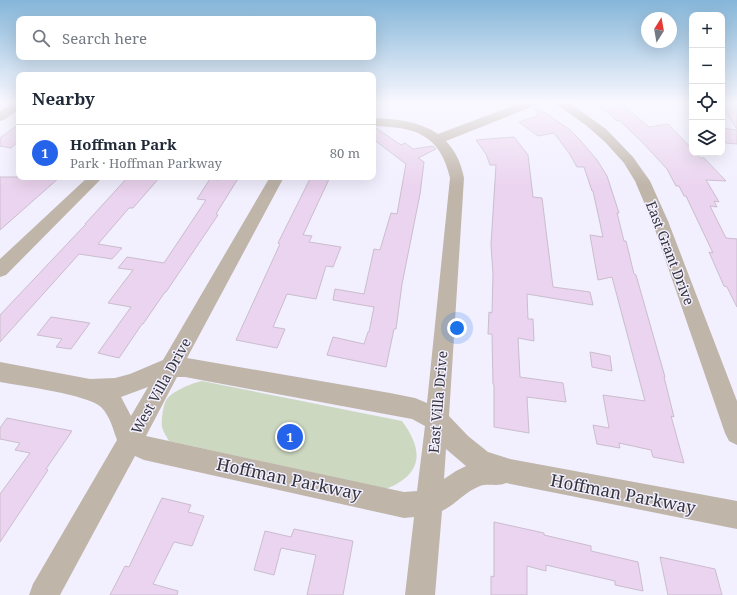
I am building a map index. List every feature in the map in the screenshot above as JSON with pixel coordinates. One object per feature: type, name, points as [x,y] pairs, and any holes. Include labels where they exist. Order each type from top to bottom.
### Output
[{"type":"street","name":"East Villa Drive","points":[[420,595],[437,420],[456,178],[455,167],[448,149],[430,133],[421,130]]},
{"type":"street","points":[[438,139],[462,130]]},
{"type":"street","name":"East Grant Drive","points":[[599,130],[635,170],[644,185],[666,238],[737,433]]},
{"type":"street","points":[[0,270],[93,180]]},
{"type":"street","name":"West Villa Drive","points":[[44,595],[275,180]]},
{"type":"street","name":"Hoffman Parkway","points":[[0,372],[90,389],[115,388],[131,384],[171,367],[185,367],[415,409],[437,420],[459,445],[481,462],[510,472],[737,515]]},
{"type":"street","name":"Hoffman Parkway","points":[[90,389],[108,399],[116,408],[130,441],[144,448],[404,505],[428,503],[442,497],[465,480],[480,474],[510,472]]},
{"type":"green space","points":[[202,381],[402,421],[414,442],[416,461],[413,469],[398,483],[386,489],[169,441],[162,427],[164,405],[167,399],[178,390]]},
{"type":"building","points":[[11,130],[16,130],[16,144],[11,148],[0,146],[0,138]]},
{"type":"building","points":[[376,130],[379,130],[401,145],[405,143],[413,149],[433,146],[436,149],[418,158],[424,162],[420,194],[402,284],[396,329],[394,329],[386,367],[327,355],[333,337],[364,344],[369,332],[374,307],[333,300],[335,289],[364,294],[374,249],[380,250],[391,213],[397,214],[406,164],[376,141]]},
{"type":"building","points":[[530,130],[570,130],[597,160],[607,176],[619,213],[617,213],[624,241],[626,241],[634,274],[636,275],[665,377],[674,417],[671,416],[684,463],[653,457],[651,450],[619,443],[620,448],[597,444],[593,425],[609,428],[603,395],[645,401],[612,277],[598,280],[590,235],[603,237],[593,191],[584,167],[577,167],[569,153],[554,133],[538,136]]},
{"type":"building","points":[[629,130],[674,130],[689,146],[689,156],[704,158],[726,181],[706,180],[719,202],[714,201],[717,207],[710,206],[726,238],[737,239],[737,307],[727,287],[724,286],[709,252],[713,253],[686,196],[684,196],[679,186],[676,186],[667,169]]},
{"type":"building","points":[[725,130],[737,130],[737,144],[726,143]]},
{"type":"building","points":[[514,137],[528,155],[533,197],[542,198],[553,287],[590,292],[593,305],[527,294],[528,319],[533,319],[534,341],[518,338],[520,377],[563,383],[566,402],[527,397],[529,433],[494,427],[492,334],[488,334],[489,312],[492,313],[493,274],[491,245],[496,165],[490,165],[486,154],[476,140]]},
{"type":"building","points":[[0,177],[16,177],[16,180],[57,180],[0,230]]},
{"type":"building","points":[[125,180],[157,180],[133,208],[129,208],[98,244],[122,248],[112,259],[79,254],[0,342],[0,315]]},
{"type":"building","points":[[209,180],[237,180],[216,214],[218,215],[119,358],[98,353],[131,307],[108,303],[133,270],[118,268],[127,257],[164,263],[206,200],[197,199]]},
{"type":"building","points":[[310,180],[329,180],[303,235],[312,236],[309,242],[341,247],[333,267],[326,266],[316,299],[287,294],[273,327],[285,329],[277,348],[236,340],[280,244],[278,243]]},
{"type":"building","points":[[51,317],[90,323],[71,349],[56,347],[62,339],[37,335]]},
{"type":"building","points":[[590,352],[610,356],[612,371],[592,367]]},
{"type":"building","points":[[7,418],[72,431],[0,542],[0,494],[30,453],[15,450],[20,443],[0,439],[0,428]]},
{"type":"building","points":[[162,498],[191,505],[188,512],[204,516],[192,546],[174,542],[153,584],[178,591],[177,595],[110,595],[125,566],[129,567]]},
{"type":"building","points":[[494,522],[544,533],[544,535],[591,546],[591,551],[638,562],[643,591],[615,585],[615,581],[546,565],[546,571],[527,566],[527,595],[491,595],[491,576],[494,577]]},
{"type":"building","points":[[294,529],[353,541],[343,595],[307,595],[316,555],[281,548],[274,575],[254,570],[265,531],[291,537]]},
{"type":"building","points":[[660,557],[715,569],[722,595],[668,595]]},
{"type":"place","name":"Hoffman Park","points":[[290,437]]}]
